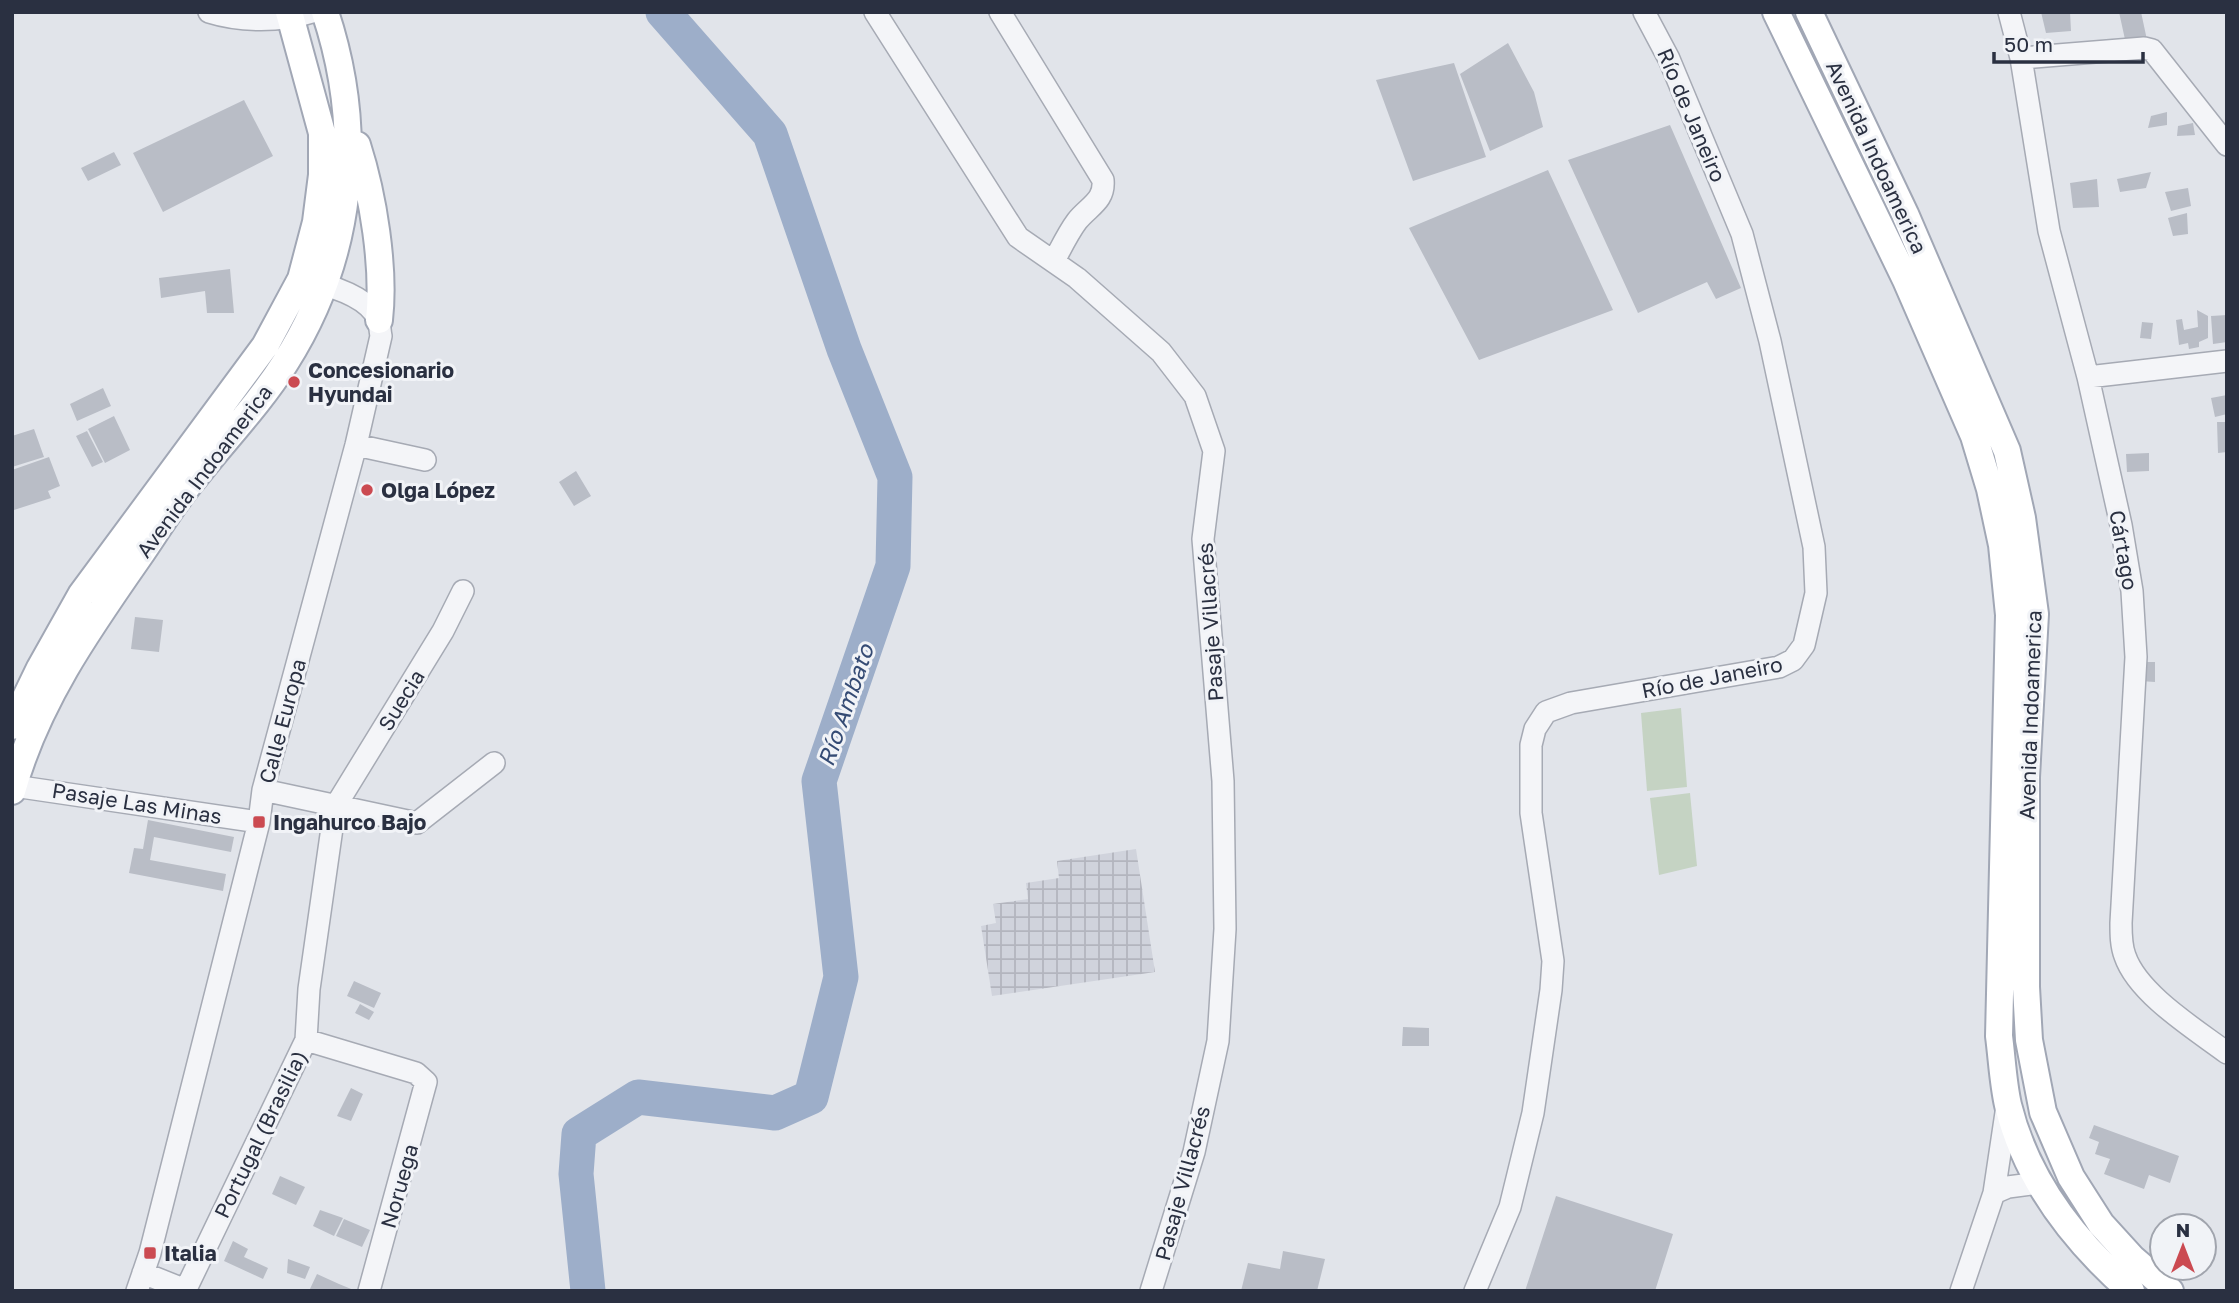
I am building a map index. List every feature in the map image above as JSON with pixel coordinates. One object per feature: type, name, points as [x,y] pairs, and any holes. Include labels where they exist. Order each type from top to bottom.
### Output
[{"type":"main road","name":"Avenida Indoamerica","points":[[13,788],[43,707],[91,625],[195,477],[239,428],[285,363],[313,282],[344,209],[350,158],[337,46],[325,12]]},
{"type":"main road","name":"Avenida Indoamerica","points":[[1776,12],[1906,280],[1974,436],[1990,489],[2002,545],[2009,615],[1999,1036],[2008,1104],[2020,1144],[2039,1183],[2073,1230],[2109,1271],[2131,1291]]},
{"type":"main road","name":"Avenida Indoamerica","points":[[1809,12],[1905,214],[2007,451],[2022,518],[2035,614],[2026,777],[2026,987],[2029,1040],[2043,1112],[2071,1177],[2101,1224],[2132,1258],[2170,1291]]},
{"type":"main road","name":"Avenida Indoamerica","points":[[12,726],[40,668],[81,595],[313,282],[322,175],[322,133],[297,14]]},
{"type":"main road","points":[[348,130],[365,168],[382,295],[379,320]]},
{"type":"street","points":[[209,12],[225,17],[297,14]]},
{"type":"street","name":"Pasaje Villacrés","points":[[875,12],[1018,237],[1104,300],[1161,352],[1195,396],[1214,451],[1203,539],[1223,781],[1225,929],[1219,1027],[1194,1152],[1151,1291]]},
{"type":"street","points":[[1000,12],[1103,180],[1104,191],[1098,201],[1077,221],[1054,261]]},
{"type":"street","name":"Río de Janeiro","points":[[1475,1291],[1510,1207],[1533,1113],[1550,990],[1553,961],[1531,813],[1531,745],[1535,729],[1546,712],[1571,703],[1779,667],[1793,660],[1804,645],[1816,593],[1814,547],[1770,341],[1742,234],[1670,59],[1644,12]]},
{"type":"street","name":"Cártago","points":[[2008,12],[2021,58],[2049,231],[2088,377],[2121,525],[2132,591],[2136,657],[2120,923],[2124,954],[2133,973],[2169,1009],[2227,1054]]},
{"type":"street","points":[[2021,58],[2144,48],[2152,50],[2227,145]]},
{"type":"street","points":[[313,282],[366,306],[379,320]]},
{"type":"street","name":"Calle Europa","points":[[140,1282],[259,822],[263,790],[356,445],[381,336],[379,320]]},
{"type":"street","points":[[2088,377],[2227,361]]},
{"type":"street","points":[[356,445],[425,460]]},
{"type":"street","name":"Suecia","points":[[335,807],[443,631],[463,592]]},
{"type":"street","points":[[263,790],[417,823],[494,763]]},
{"type":"street","name":"Pasaje Las Minas","points":[[13,788],[259,822]]},
{"type":"street","name":"Portugal (Brasilia)","points":[[186,1290],[306,1040],[309,989],[335,807]]},
{"type":"street","name":"Noruega","points":[[306,1040],[416,1073],[426,1082],[369,1291]]},
{"type":"street","points":[[1961,1291],[1994,1193],[2008,1104]]},
{"type":"street","points":[[1994,1193],[2008,1187],[2039,1183]]},
{"type":"street","points":[[140,1282],[186,1290]]},
{"type":"shaded area","points":[[1136,849],[1155,972],[992,996],[981,926],[996,923],[993,904],[1028,899],[1026,883],[1059,878],[1057,861]]},
{"type":"green space","points":[[1681,708],[1687,787],[1647,791],[1641,713]]},
{"type":"green space","points":[[1690,793],[1697,866],[1659,875],[1650,798]]},
{"type":"building","points":[[2041,12],[2070,12],[2071,31],[2046,33]]},
{"type":"building","points":[[2119,12],[2141,12],[2147,40],[2126,44]]},
{"type":"building","points":[[1508,43],[1534,92],[1543,127],[1490,151],[1460,74]]},
{"type":"building","points":[[1454,63],[1486,157],[1413,181],[1376,80]]},
{"type":"building","points":[[244,100],[273,156],[163,212],[133,153]]},
{"type":"building","points":[[2167,112],[2167,125],[2148,128],[2151,116]]},
{"type":"building","points":[[2193,123],[2195,135],[2177,136],[2178,126]]},
{"type":"building","points":[[1670,125],[1741,288],[1716,299],[1707,282],[1638,313],[1568,160]]},
{"type":"building","points":[[114,152],[121,165],[88,181],[81,168]]},
{"type":"building","points":[[1548,170],[1613,310],[1479,360],[1409,228]]},
{"type":"building","points":[[2151,172],[2146,188],[2120,192],[2117,179]]},
{"type":"building","points":[[2097,179],[2099,207],[2073,208],[2070,183]]},
{"type":"building","points":[[2188,188],[2191,206],[2171,211],[2165,192]]},
{"type":"building","points":[[2187,213],[2188,234],[2173,236],[2168,218]]},
{"type":"building","points":[[230,269],[234,313],[207,313],[205,291],[161,298],[159,278]]},
{"type":"building","points":[[2197,310],[2208,316],[2208,338],[2199,342],[2199,347],[2189,349],[2188,343],[2179,345],[2176,320],[2182,319],[2184,330],[2198,327]]},
{"type":"building","points":[[2227,315],[2227,342],[2213,344],[2211,316]]},
{"type":"building","points":[[2142,322],[2153,323],[2151,339],[2140,338]]},
{"type":"building","points":[[103,388],[111,406],[77,421],[70,404]]},
{"type":"building","points":[[2227,395],[2227,414],[2215,417],[2211,398]]},
{"type":"building","points":[[114,416],[130,450],[105,463],[88,429]]},
{"type":"building","points":[[2217,422],[2227,422],[2227,452],[2218,453]]},
{"type":"building","points":[[34,429],[44,457],[12,467],[12,436]]},
{"type":"building","points":[[87,431],[103,462],[92,467],[76,436]]},
{"type":"building","points":[[2149,453],[2149,471],[2127,472],[2126,454]]},
{"type":"building","points":[[49,457],[60,486],[48,491],[51,498],[14,510],[12,470]]},
{"type":"building","points":[[576,471],[591,496],[574,506],[559,482]]},
{"type":"building","points":[[135,617],[163,620],[159,652],[131,649]]},
{"type":"building","points":[[2140,662],[2155,662],[2155,682],[2140,681]]},
{"type":"building","points":[[148,820],[234,837],[231,852],[154,837],[150,860],[226,874],[223,891],[129,873],[134,848],[143,849]]},
{"type":"building","points":[[354,981],[381,993],[374,1008],[347,996]]},
{"type":"building","points":[[360,1004],[374,1012],[369,1020],[355,1013]]},
{"type":"building","points":[[1403,1027],[1429,1028],[1429,1046],[1402,1046]]},
{"type":"building","points":[[351,1088],[363,1094],[351,1121],[337,1116]]},
{"type":"building","points":[[2094,1125],[2179,1156],[2170,1183],[2149,1175],[2144,1189],[2104,1174],[2110,1159],[2095,1154],[2099,1142],[2089,1138]]},
{"type":"building","points":[[280,1176],[305,1187],[296,1205],[272,1194]]},
{"type":"building","points":[[1556,1196],[1673,1234],[1655,1291],[1525,1291]]},
{"type":"building","points":[[320,1210],[343,1218],[334,1236],[313,1226]]},
{"type":"building","points":[[344,1219],[370,1230],[362,1247],[336,1236]]},
{"type":"building","points":[[233,1241],[248,1249],[244,1257],[268,1268],[263,1279],[224,1261]]},
{"type":"building","points":[[1283,1251],[1325,1259],[1317,1291],[1241,1291],[1248,1263],[1280,1269]]},
{"type":"building","points":[[288,1259],[310,1267],[305,1279],[287,1273]]},
{"type":"building","points":[[317,1274],[339,1284],[356,1291],[309,1291]]},
{"type":"waterway","name":"Río Ambato","points":[[588,1291],[576,1174],[579,1134],[638,1097],[775,1113],[811,1097],[841,977],[819,781],[893,566],[895,477],[844,349],[770,134],[663,12]]},
{"type":"place","name":"Concesionario Hyundai","points":[[294,382]]},
{"type":"place","name":"Olga López","points":[[367,490]]},
{"type":"place","name":"Ingahurco Bajo","points":[[259,822]]},
{"type":"place","name":"Italia","points":[[150,1253]]}]
